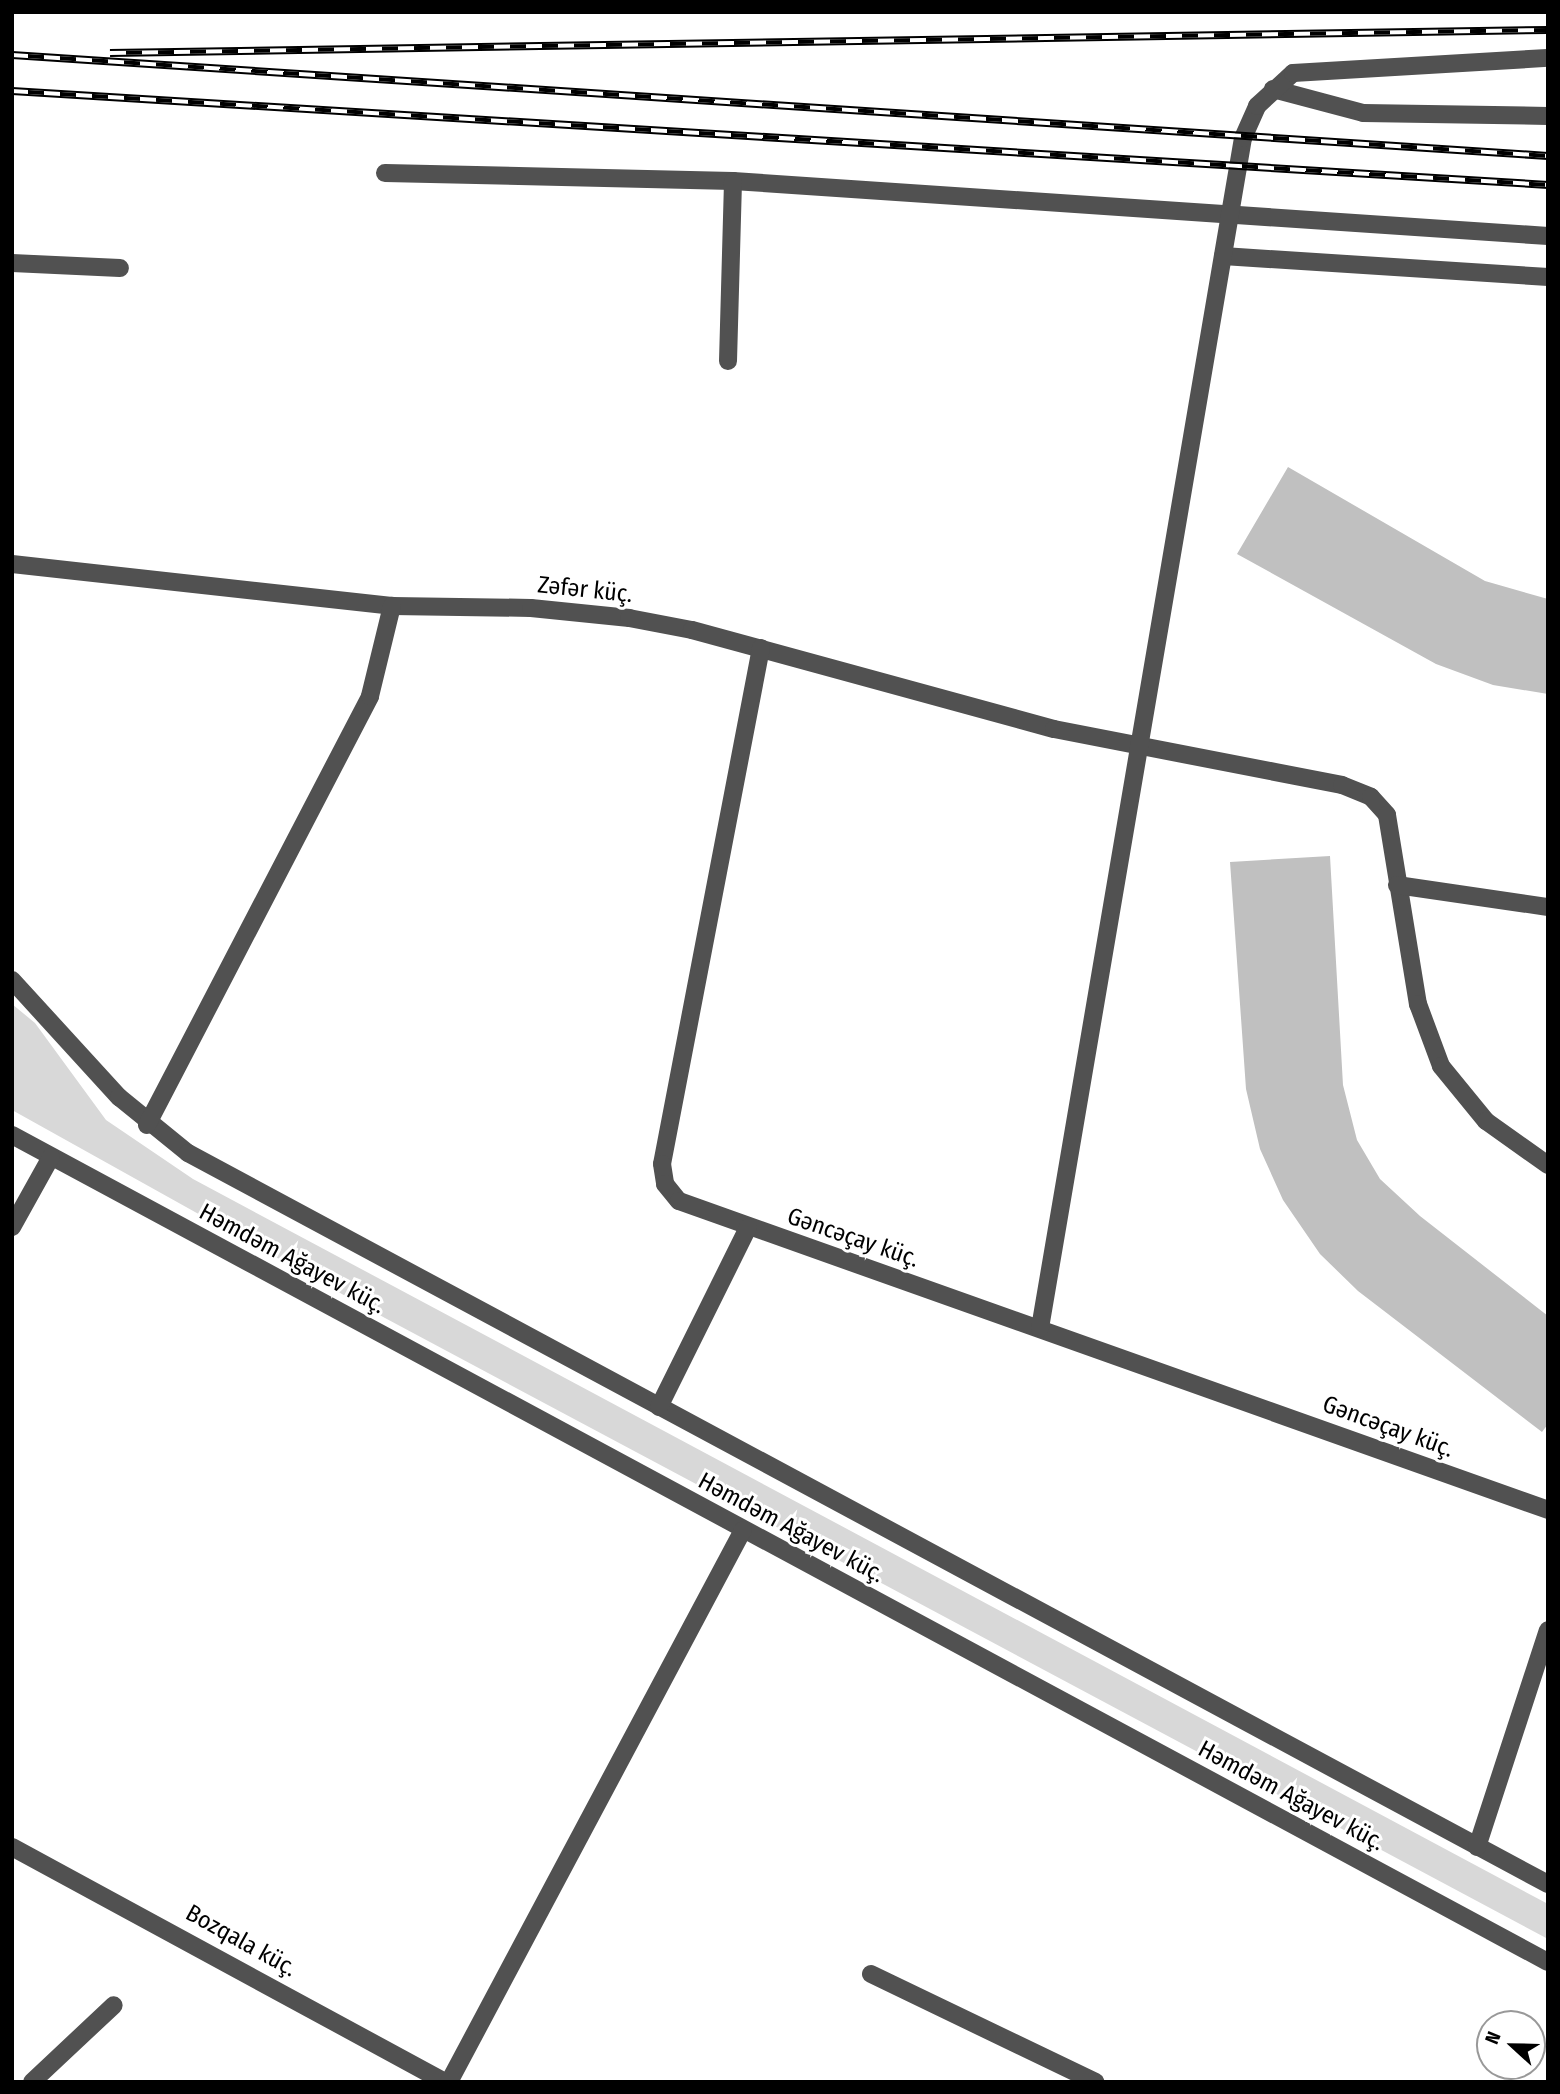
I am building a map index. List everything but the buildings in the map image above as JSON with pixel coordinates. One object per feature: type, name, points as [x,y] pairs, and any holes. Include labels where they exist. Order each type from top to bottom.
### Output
[{"type":"street","points":[[1040,1328],[1228,214],[1236,170],[1257,106],[1293,73],[1325,68],[1548,58]]},
{"type":"street","points":[[1273,89],[1363,113],[1548,116]]},
{"type":"street","points":[[385,173],[733,181],[1548,236]]},
{"type":"street","points":[[728,361],[733,181]]},
{"type":"street","points":[[1223,256],[1548,277]]},
{"type":"street","points":[[12,263],[120,268]]},
{"type":"street","name":"Zəfər küç.","points":[[12,564],[392,606],[531,608],[629,618],[761,648],[1139,748],[1342,785],[1371,797],[1387,815],[1418,1004],[1441,1066],[1486,1121],[1548,1165]]},
{"type":"street","points":[[147,1125],[370,696],[392,606]]},
{"type":"street","name":"Gəncəçay küç.","points":[[761,648],[663,1164],[665,1185],[679,1201],[748,1228],[1040,1328],[1548,1510]]},
{"type":"street","points":[[1397,885],[1548,906]]},
{"type":"street","points":[[12,980],[147,1125],[659,1407],[1548,1884]]},
{"type":"street","name":"Həmdəm Ağayev küç.","points":[[12,1135],[1548,1962]]},
{"type":"street","points":[[12,1227],[51,1157]]},
{"type":"street","points":[[659,1407],[748,1228]]},
{"type":"street","points":[[447,2082],[743,1530]]},
{"type":"street","points":[[1477,1847],[1548,1630]]},
{"type":"street","name":"Bozqala küç.","points":[[12,1846],[447,2082]]},
{"type":"street","points":[[871,1974],[1095,2082]]},
{"type":"street","points":[[32,2082],[114,2005]]},
{"type":"shaded area","points":[[12,1004],[35,1023],[106,1120],[193,1179],[1548,1904],[1548,1939],[385,1318],[12,1110]]},
{"type":"railway","points":[[110,53],[1548,30]]},
{"type":"railway","points":[[12,55],[1548,156]]},
{"type":"railway","points":[[12,91],[1548,185]]}]
